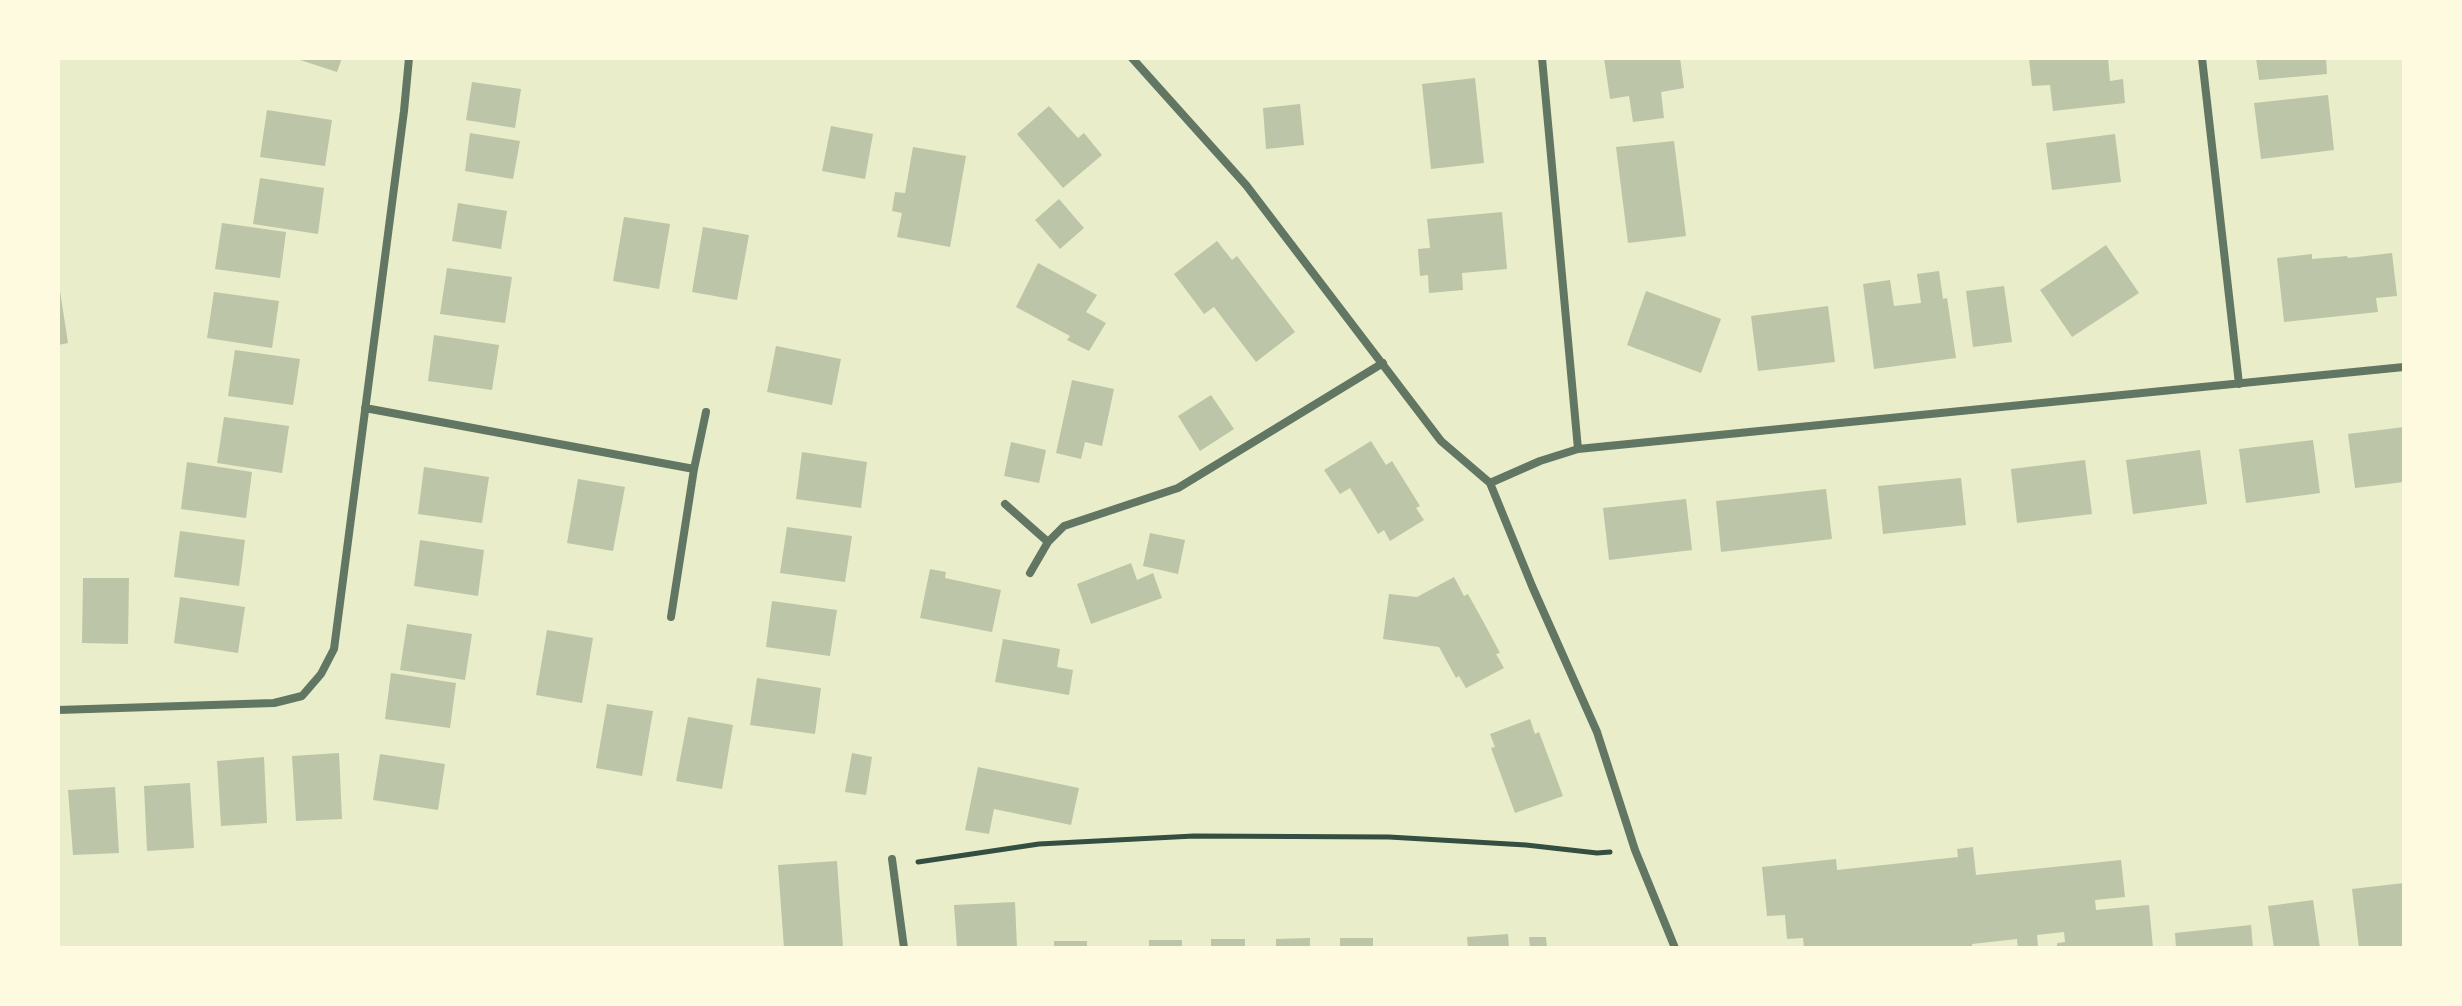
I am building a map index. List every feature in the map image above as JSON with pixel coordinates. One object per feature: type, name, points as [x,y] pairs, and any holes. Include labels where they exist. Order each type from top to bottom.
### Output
[{"type":"street","points":[[58,710],[274,703],[302,696],[321,674],[334,649],[409,58]]},
{"type":"street","points":[[1132,58],[1246,185],[1441,441],[1490,483],[1597,732],[1635,850],[1675,948]]},
{"type":"street","points":[[1542,58],[1578,449]]},
{"type":"street","points":[[2202,58],[2239,384]]},
{"type":"street","points":[[1030,573],[1048,542],[1064,526],[1178,488],[1383,363]]},
{"type":"street","points":[[1490,483],[1540,461],[1578,449],[2404,367]]},
{"type":"street","points":[[365,408],[694,469]]},
{"type":"street","points":[[671,617],[706,412]]},
{"type":"street","points":[[1005,504],[1048,542]]},
{"type":"street","points":[[893,862],[904,948]]},
{"type":"path","points":[[893,862],[1099,839],[1288,835],[1511,844],[1597,853],[1635,850]]},
{"type":"building","points":[[294,58],[342,58],[337,72]]},
{"type":"building","points":[[1604,58],[1680,58],[1684,88],[1661,92],[1664,118],[1633,122],[1629,96],[1610,99]]},
{"type":"building","points":[[2029,58],[2108,58],[2110,81],[2123,79],[2125,103],[2053,111],[2050,85],[2032,86]]},
{"type":"building","points":[[2256,58],[2326,58],[2327,74],[2259,80]]},
{"type":"building","points":[[1475,78],[1484,163],[1431,169],[1422,84]]},
{"type":"building","points":[[472,82],[521,89],[515,128],[466,120]]},
{"type":"building","points":[[2328,95],[2334,150],[2261,159],[2254,103]]},
{"type":"building","points":[[1300,104],[1304,145],[1266,149],[1263,108]]},
{"type":"building","points":[[1049,106],[1078,138],[1084,133],[1102,155],[1063,188],[1017,134]]},
{"type":"building","points":[[267,110],[332,120],[325,166],[260,157]]},
{"type":"building","points":[[831,126],[873,134],[865,179],[822,171]]},
{"type":"building","points":[[470,133],[520,141],[513,179],[465,171]]},
{"type":"building","points":[[2115,134],[2121,182],[2052,190],[2046,143]]},
{"type":"building","points":[[1674,141],[1686,236],[1628,243],[1616,147]]},
{"type":"building","points":[[913,147],[966,156],[950,247],[897,237],[902,213],[892,211],[895,192],[905,193]]},
{"type":"building","points":[[260,178],[324,188],[318,234],[253,224]]},
{"type":"building","points":[[1059,199],[1084,228],[1060,249],[1035,220]]},
{"type":"building","points":[[458,203],[507,211],[501,249],[452,241]]},
{"type":"building","points":[[1502,212],[1507,269],[1462,273],[1463,290],[1429,293],[1428,275],[1420,276],[1418,249],[1430,248],[1427,219]]},
{"type":"building","points":[[624,217],[670,224],[659,289],[613,281]]},
{"type":"building","points":[[222,223],[286,232],[280,278],[215,269]]},
{"type":"building","points":[[703,227],[749,235],[737,300],[692,292]]},
{"type":"building","points":[[1217,241],[1232,260],[1237,256],[1295,332],[1256,362],[1214,307],[1204,314],[1174,274]]},
{"type":"building","points":[[2106,245],[2139,293],[2072,337],[2040,290]]},
{"type":"building","points":[[2392,253],[2397,296],[2376,298],[2378,312],[2284,322],[2277,258],[2312,254],[2312,259],[2348,258]]},
{"type":"building","points":[[1038,263],[1097,295],[1086,312],[1106,323],[1089,351],[1067,340],[1070,336],[1016,307]]},
{"type":"building","points":[[447,268],[512,277],[505,323],[440,314]]},
{"type":"building","points":[[1939,271],[1943,299],[1947,298],[1956,358],[1874,369],[1863,284],[1890,280],[1894,306],[1921,303],[1917,274]]},
{"type":"building","points":[[2004,286],[2012,342],[1973,347],[1966,291]]},
{"type":"building","points":[[1646,291],[1721,319],[1701,373],[1627,345]]},
{"type":"building","points":[[58,292],[68,343],[58,345]]},
{"type":"building","points":[[214,292],[279,301],[272,348],[207,338]]},
{"type":"building","points":[[1828,306],[1835,362],[1758,371],[1751,316]]},
{"type":"building","points":[[434,335],[499,345],[492,390],[428,381]]},
{"type":"building","points":[[776,346],[841,359],[832,405],[767,392]]},
{"type":"building","points":[[235,350],[300,359],[293,405],[228,396]]},
{"type":"building","points":[[1072,380],[1114,389],[1102,446],[1085,442],[1081,459],[1056,453]]},
{"type":"building","points":[[1211,395],[1234,429],[1200,451],[1178,416]]},
{"type":"building","points":[[224,417],[289,426],[282,473],[217,463]]},
{"type":"building","points":[[2404,427],[2404,482],[2355,488],[2348,434]]},
{"type":"building","points":[[2313,440],[2320,493],[2246,503],[2239,449]]},
{"type":"building","points":[[1371,441],[1386,465],[1392,461],[1420,506],[1416,508],[1424,520],[1390,541],[1384,530],[1378,534],[1350,488],[1340,494],[1324,470]]},
{"type":"building","points":[[1011,442],[1046,450],[1039,483],[1004,476]]},
{"type":"building","points":[[2200,450],[2207,504],[2133,514],[2126,460]]},
{"type":"building","points":[[802,452],[867,462],[861,508],[796,499]]},
{"type":"building","points":[[2085,460],[2092,514],[2017,523],[2011,469]]},
{"type":"building","points":[[187,462],[252,472],[246,518],[181,509]]},
{"type":"building","points":[[424,467],[489,477],[482,523],[418,514]]},
{"type":"building","points":[[1961,478],[1966,525],[1883,534],[1878,486]]},
{"type":"building","points":[[578,479],[625,487],[613,551],[567,543]]},
{"type":"building","points":[[1826,489],[1832,539],[1721,552],[1716,501]]},
{"type":"building","points":[[1686,499],[1692,550],[1609,560],[1603,508]]},
{"type":"building","points":[[787,527],[852,536],[845,582],[780,573]]},
{"type":"building","points":[[180,531],[245,540],[239,586],[174,577]]},
{"type":"building","points":[[1150,533],[1185,540],[1178,574],[1143,566]]},
{"type":"building","points":[[420,540],[484,550],[478,596],[414,586]]},
{"type":"building","points":[[1131,563],[1137,580],[1153,573],[1162,598],[1091,624],[1077,584]]},
{"type":"building","points":[[930,569],[946,572],[945,578],[1001,590],[992,632],[920,618]]},
{"type":"building","points":[[1454,577],[1464,596],[1468,594],[1484,623],[1500,653],[1496,654],[1504,668],[1466,688],[1459,676],[1456,678],[1439,647],[1383,639],[1389,594],[1417,597]]},
{"type":"building","points":[[83,578],[129,578],[128,644],[82,643]]},
{"type":"building","points":[[180,597],[245,607],[238,653],[174,643]]},
{"type":"building","points":[[772,601],[837,610],[830,656],[766,647]]},
{"type":"building","points":[[407,624],[472,634],[465,680],[400,670]]},
{"type":"building","points":[[547,630],[593,638],[582,703],[536,695]]},
{"type":"building","points":[[1003,639],[1060,649],[1057,667],[1073,670],[1069,695],[995,682]]},
{"type":"building","points":[[391,673],[456,683],[450,728],[385,719]]},
{"type":"building","points":[[757,678],[821,688],[815,734],[750,725]]},
{"type":"building","points":[[607,704],[653,711],[642,776],[596,768]]},
{"type":"building","points":[[688,717],[733,725],[722,789],[676,781]]},
{"type":"building","points":[[1530,719],[1535,734],[1539,732],[1563,796],[1515,813],[1491,748],[1495,747],[1490,734]]},
{"type":"building","points":[[339,753],[342,819],[296,821],[292,756]]},
{"type":"building","points":[[852,753],[872,757],[866,795],[845,792]]},
{"type":"building","points":[[380,754],[445,764],[438,810],[373,800]]},
{"type":"building","points":[[264,757],[267,823],[221,826],[217,761]]},
{"type":"building","points":[[978,767],[1079,788],[1071,825],[994,809],[989,834],[965,830]]},
{"type":"building","points":[[190,783],[194,848],[147,851],[144,786]]},
{"type":"building","points":[[115,787],[119,853],[73,855],[68,790]]},
{"type":"building","points":[[1973,847],[1976,875],[2121,860],[2125,897],[2095,900],[2096,910],[2149,905],[2153,948],[2057,948],[2057,943],[2065,942],[2064,932],[2037,935],[2038,947],[2029,948],[2018,948],[2017,939],[1972,944],[1972,948],[1804,948],[1803,938],[1787,939],[1785,915],[1767,916],[1762,867],[1836,859],[1837,870],[1958,857],[1957,849]]},
{"type":"building","points":[[837,861],[843,948],[784,948],[778,865]]},
{"type":"building","points":[[2404,883],[2404,948],[2359,948],[2352,889]]},
{"type":"building","points":[[2313,900],[2320,948],[2274,948],[2268,906]]},
{"type":"building","points":[[1015,902],[1017,948],[957,948],[954,905]]},
{"type":"building","points":[[2251,925],[2253,948],[2176,948],[2175,933]]},
{"type":"building","points":[[1508,934],[1509,948],[1468,948],[1467,937]]},
{"type":"building","points":[[1529,937],[1546,937],[1547,948],[1530,948]]},
{"type":"building","points":[[1310,938],[1310,948],[1276,948],[1276,939]]},
{"type":"building","points":[[1340,938],[1373,938],[1373,948],[1340,948]]},
{"type":"building","points":[[1211,939],[1245,939],[1245,948],[1211,948]]},
{"type":"building","points":[[1149,940],[1182,940],[1182,948],[1149,948]]},
{"type":"building","points":[[1054,941],[1087,941],[1087,948],[1054,948]]}]
